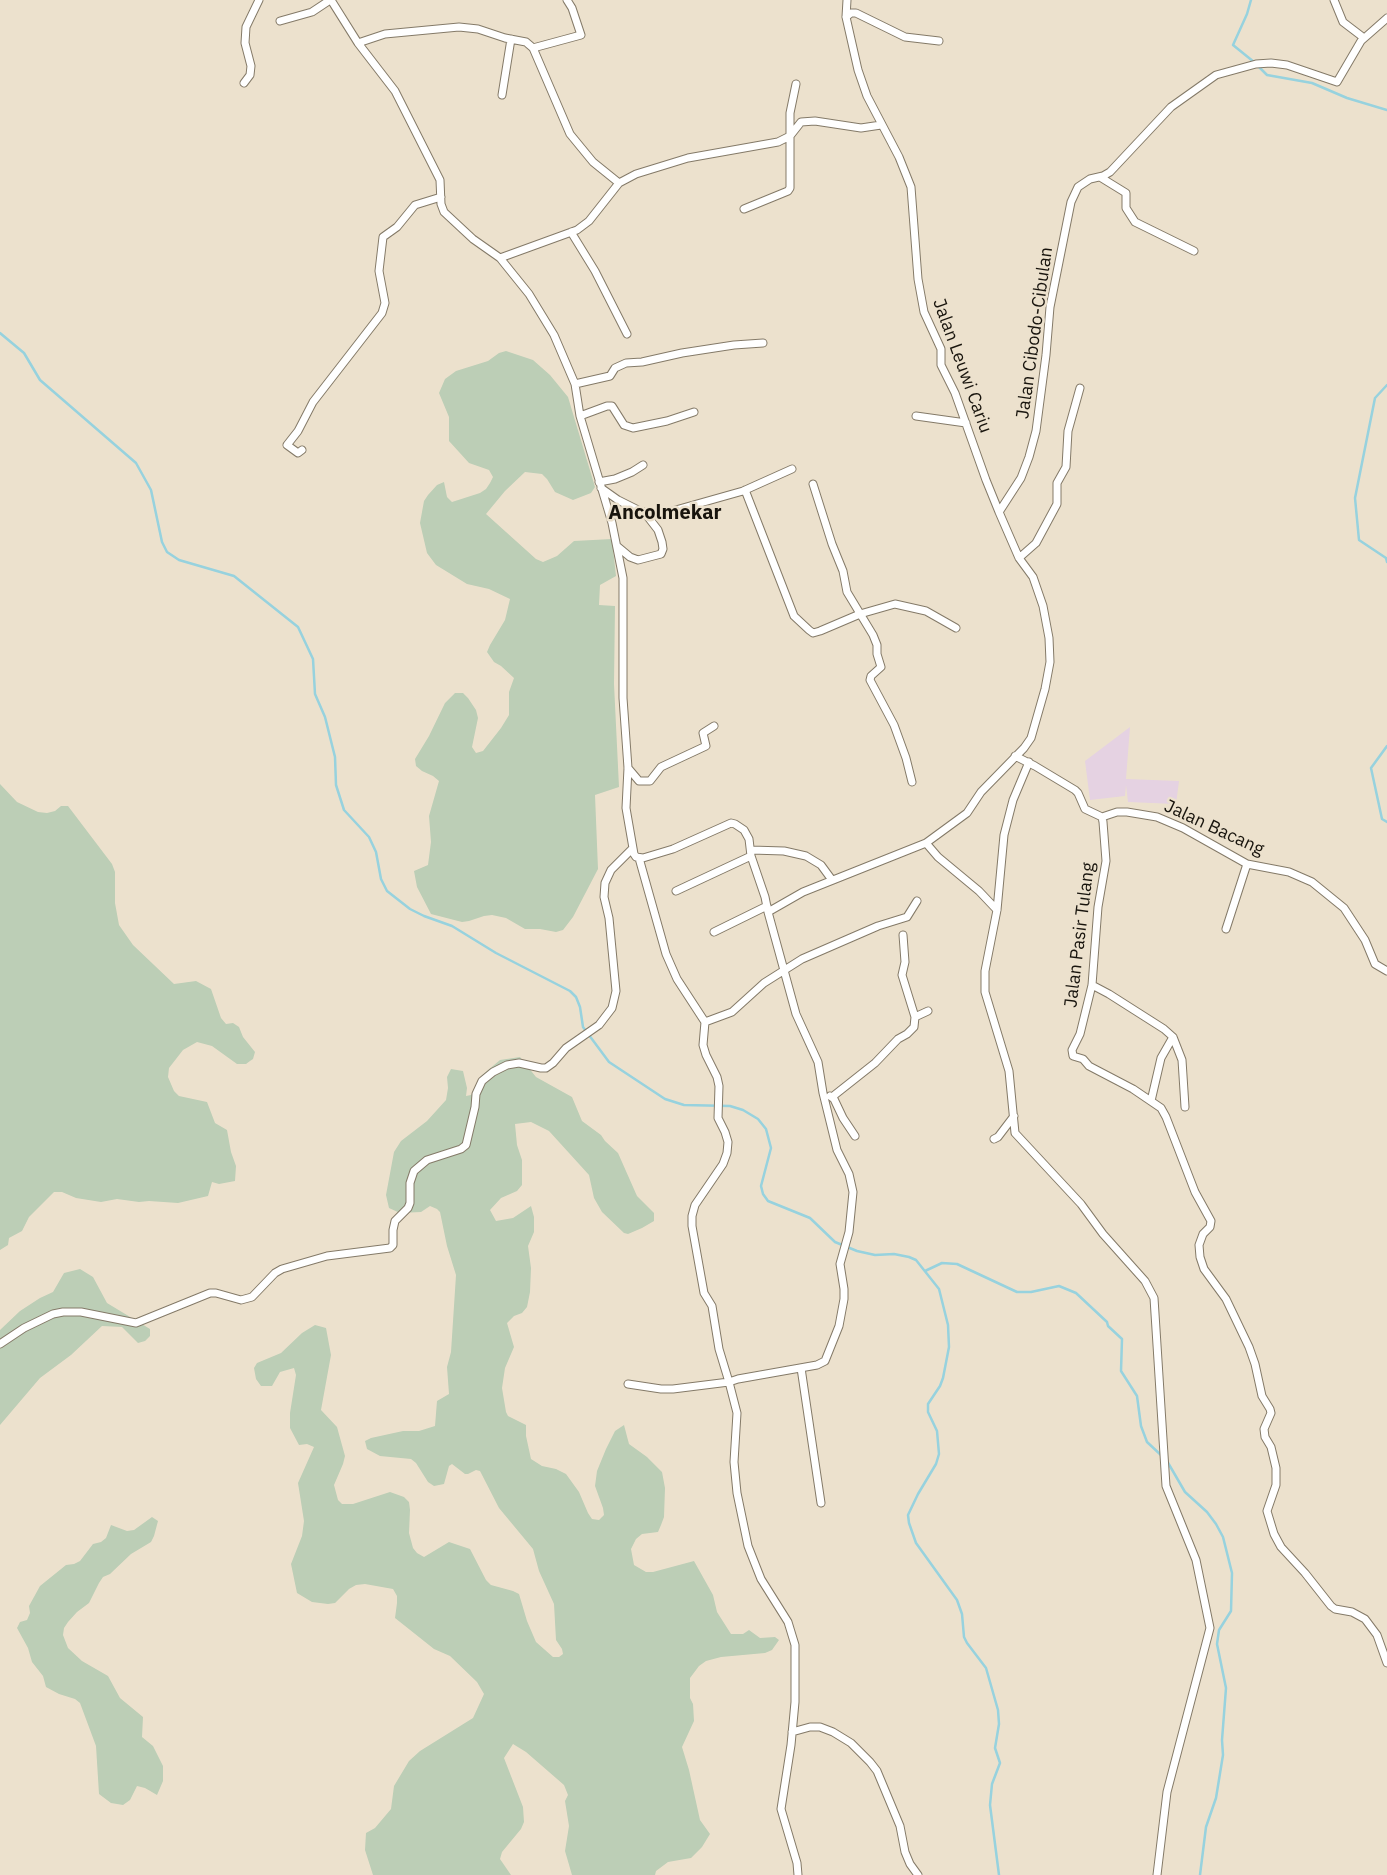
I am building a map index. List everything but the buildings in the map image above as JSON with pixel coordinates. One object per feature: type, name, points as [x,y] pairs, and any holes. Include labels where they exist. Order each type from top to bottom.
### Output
[{"type":"street","points":[[244,83],[250,75],[252,66],[246,43],[246,26],[259,0]]},
{"type":"street","points":[[280,21],[312,12],[331,0],[358,43],[396,91],[440,180],[441,208],[474,238],[500,258],[529,294],[549,327],[575,384],[580,416],[612,523],[623,578],[623,698],[628,768],[626,808],[632,849],[639,858],[666,954],[676,979],[705,1022],[704,1045],[706,1055],[717,1077],[719,1094],[718,1118],[726,1132],[728,1142],[723,1164],[695,1205],[692,1226],[704,1293],[712,1306],[719,1349],[736,1402],[734,1451],[736,1477],[748,1546],[761,1579],[788,1622],[795,1645],[796,1691],[792,1732],[780,1809],[797,1863],[798,1875]]},
{"type":"street","points":[[533,48],[581,36],[572,8],[567,0]]},
{"type":"street","name":"Jalan Leuwi Cariu","points":[[847,0],[846,17],[858,70],[867,96],[899,157],[911,187],[918,279],[924,312],[941,349],[941,364],[955,393],[999,512]]},
{"type":"street","points":[[1334,0],[1343,22],[1364,38]]},
{"type":"street","points":[[846,17],[854,12],[905,37],[939,41]]},
{"type":"street","name":"Jalan Cibodo-Cibulan","points":[[999,512],[1021,478],[1030,458],[1036,431],[1050,307],[1072,202],[1080,184],[1110,172],[1154,123],[1171,107],[1209,78],[1256,64],[1271,63],[1287,65],[1337,82],[1358,45],[1387,18]]},
{"type":"street","points":[[358,43],[385,34],[458,27],[478,29],[526,42],[533,48],[570,134],[593,162],[619,184]]},
{"type":"street","points":[[502,96],[510,39]]},
{"type":"street","points":[[744,209],[789,190],[790,113],[796,84]]},
{"type":"street","points":[[500,258],[577,230],[588,221],[619,184],[636,174],[688,158],[778,142],[790,136],[802,122],[815,121],[861,128],[881,125]]},
{"type":"street","points":[[1100,177],[1126,193],[1126,208],[1135,222],[1194,251]]},
{"type":"street","points":[[302,450],[298,453],[287,445],[298,431],[314,402],[382,313],[384,299],[379,271],[383,237],[397,227],[415,205],[441,197]]},
{"type":"street","points":[[572,232],[627,334]]},
{"type":"street","points":[[575,384],[610,376],[615,368],[626,363],[642,362],[682,353],[734,345],[763,343]]},
{"type":"street","points":[[1019,558],[1036,543],[1057,504],[1058,484],[1066,467],[1068,431],[1080,388]]},
{"type":"street","points":[[580,416],[610,406],[624,425],[633,428],[667,421],[694,412]]},
{"type":"street","points":[[916,416],[966,423]]},
{"type":"street","points":[[600,485],[632,472],[643,465]]},
{"type":"street","points":[[640,511],[653,514],[664,513],[745,490],[792,469]]},
{"type":"street","points":[[813,484],[832,544],[843,570],[847,592],[874,635],[877,645],[876,654],[881,665],[880,669],[870,680],[894,725],[906,758],[912,782]]},
{"type":"street","points":[[600,485],[618,500],[648,517],[658,530],[662,542],[662,552],[660,554],[638,560],[618,547]]},
{"type":"street","points":[[745,490],[794,616],[798,622],[814,633],[860,614],[895,604],[926,611],[956,628]]},
{"type":"street","points":[[714,932],[803,892],[926,843],[967,813],[981,792],[1024,748],[1031,738],[1045,689],[1050,662],[1049,638],[1043,606],[1033,577],[1019,558],[999,512]]},
{"type":"street","points":[[628,768],[639,781],[650,781],[661,767],[707,744],[703,733],[714,726]]},
{"type":"street","points":[[1015,756],[1029,762],[1074,790],[1085,809],[1102,817]]},
{"type":"street","points":[[1029,762],[1013,800],[1005,827],[1001,851],[997,910],[984,971],[989,1010],[1009,1071],[1015,1133],[1080,1204],[1103,1234],[1145,1281],[1154,1298],[1166,1486],[1196,1560],[1210,1628],[1167,1792],[1158,1875]]},
{"type":"street","name":"Jalan Bacang","points":[[1102,817],[1117,812],[1158,817],[1183,828],[1247,864],[1288,872],[1312,882],[1344,908],[1365,940],[1374,964],[1387,971]]},
{"type":"street","name":"Jalan Pasir Tulang","points":[[1102,817],[1106,861],[1098,906],[1092,985],[1080,1034],[1072,1050],[1073,1056],[1083,1058],[1089,1066],[1112,1077],[1151,1101],[1161,1108],[1166,1117],[1194,1192],[1211,1221],[1210,1227],[1203,1234],[1199,1245],[1204,1269],[1226,1299],[1255,1364],[1262,1396],[1270,1409],[1271,1414],[1264,1429],[1276,1468],[1276,1485],[1268,1511],[1274,1534],[1281,1547],[1334,1609],[1352,1612],[1365,1619],[1377,1636],[1387,1663]]},
{"type":"street","points":[[628,1384],[673,1389],[729,1382],[818,1365],[825,1361],[838,1326],[844,1299],[840,1264],[847,1242],[853,1192],[849,1174],[837,1150],[822,1093],[818,1062],[796,1014],[768,918],[749,839],[744,830],[731,823],[672,849],[639,858]]},
{"type":"street","points":[[926,843],[938,857],[979,891],[997,910]]},
{"type":"street","points":[[0,1344],[24,1328],[53,1314],[63,1312],[81,1312],[136,1323],[210,1293],[244,1300],[256,1294],[275,1273],[282,1269],[327,1256],[387,1249],[392,1246],[394,1226],[410,1203],[410,1183],[414,1171],[427,1160],[461,1149],[466,1145],[475,1107],[476,1094],[482,1081],[507,1064],[519,1063],[546,1068],[566,1048],[599,1025],[612,1008],[616,991],[609,918],[604,897],[605,883],[611,870],[632,849]]},
{"type":"street","points":[[676,892],[751,853],[784,851],[806,856],[821,865],[832,880]]},
{"type":"street","points":[[1226,929],[1247,864]]},
{"type":"street","points":[[705,1022],[732,1012],[764,983],[802,959],[878,926],[907,917],[917,901]]},
{"type":"street","points":[[832,1097],[914,1027],[915,1017],[902,975],[905,962],[903,935]]},
{"type":"street","points":[[1092,985],[1173,1036],[1182,1060],[1185,1107]]},
{"type":"street","points":[[915,1017],[928,1011]]},
{"type":"street","points":[[1151,1101],[1161,1058],[1173,1036]]},
{"type":"street","points":[[822,1093],[832,1097],[855,1136]]},
{"type":"street","points":[[994,1138],[998,1137],[1014,1116]]},
{"type":"street","points":[[801,1368],[821,1503]]},
{"type":"street","points":[[792,1732],[815,1727],[832,1732],[850,1743],[870,1762],[877,1771],[900,1826],[904,1852],[918,1875]]},
{"type":"shaded area","points":[[1130,727],[1126,779],[1179,781],[1176,804],[1128,802],[1126,785],[1125,796],[1090,800],[1085,761]]},
{"type":"green space","points":[[506,351],[533,360],[550,375],[568,397],[595,487],[591,493],[573,500],[555,492],[542,474],[525,472],[505,491],[486,514],[536,559],[543,562],[557,556],[574,541],[612,539],[616,576],[600,585],[599,605],[615,606],[614,684],[619,787],[595,795],[598,869],[573,917],[563,930],[556,932],[525,929],[506,918],[492,915],[462,922],[431,914],[417,887],[414,871],[428,865],[431,842],[429,816],[439,781],[416,766],[415,759],[445,703],[455,693],[463,693],[476,710],[478,718],[472,747],[476,753],[483,751],[509,715],[509,692],[514,678],[494,662],[487,652],[505,620],[510,599],[489,589],[467,584],[436,565],[427,553],[420,523],[424,501],[437,485],[444,482],[447,497],[452,502],[480,493],[486,489],[493,477],[489,470],[469,463],[449,441],[449,417],[439,393],[445,379],[456,371],[488,361],[499,353]]},
{"type":"green space","points":[[0,784],[17,802],[38,812],[47,813],[55,811],[61,806],[68,806],[112,864],[115,872],[115,903],[119,925],[133,945],[174,984],[196,981],[211,989],[221,1018],[226,1024],[233,1023],[239,1027],[243,1037],[255,1052],[253,1059],[246,1064],[237,1064],[212,1046],[197,1042],[183,1050],[169,1068],[168,1077],[174,1091],[179,1096],[207,1102],[215,1123],[227,1130],[236,1166],[235,1181],[219,1184],[212,1182],[208,1196],[178,1203],[139,1202],[117,1199],[101,1202],[76,1198],[62,1192],[54,1192],[29,1217],[22,1231],[9,1238],[8,1245],[0,1250]]},
{"type":"green space","points":[[520,1057],[536,1077],[572,1097],[582,1121],[601,1135],[618,1153],[637,1196],[654,1213],[654,1221],[628,1234],[624,1233],[602,1212],[594,1198],[589,1175],[549,1131],[531,1122],[515,1124],[517,1145],[522,1160],[522,1185],[517,1191],[501,1198],[490,1210],[496,1221],[513,1218],[531,1206],[534,1217],[534,1232],[528,1246],[531,1268],[527,1307],[522,1313],[514,1316],[507,1323],[514,1347],[505,1368],[502,1388],[506,1412],[508,1416],[526,1425],[526,1436],[531,1459],[542,1466],[556,1469],[566,1474],[579,1492],[592,1519],[599,1520],[604,1515],[595,1486],[597,1471],[615,1431],[624,1425],[629,1444],[647,1457],[662,1472],[665,1488],[664,1517],[661,1525],[658,1532],[642,1534],[636,1539],[631,1549],[634,1565],[646,1572],[653,1572],[694,1561],[713,1595],[717,1612],[731,1634],[743,1634],[749,1630],[760,1638],[775,1637],[779,1640],[772,1650],[765,1653],[721,1657],[706,1661],[699,1666],[690,1678],[690,1698],[693,1704],[694,1721],[682,1747],[700,1820],[710,1834],[702,1847],[691,1858],[668,1862],[656,1871],[655,1875],[572,1875],[565,1851],[569,1826],[565,1801],[568,1795],[564,1785],[526,1752],[513,1744],[504,1758],[523,1807],[524,1822],[521,1829],[502,1852],[500,1859],[511,1875],[373,1875],[365,1850],[366,1833],[375,1828],[391,1809],[394,1786],[409,1761],[420,1751],[473,1718],[484,1694],[477,1682],[450,1656],[434,1649],[395,1618],[397,1596],[393,1589],[365,1584],[356,1585],[349,1589],[335,1603],[328,1604],[312,1602],[297,1593],[291,1564],[302,1536],[304,1521],[298,1483],[314,1447],[307,1444],[299,1445],[290,1428],[290,1413],[296,1375],[294,1368],[280,1372],[272,1386],[261,1386],[256,1379],[254,1368],[257,1363],[281,1353],[302,1333],[315,1325],[326,1328],[331,1355],[321,1410],[337,1427],[345,1456],[334,1485],[338,1500],[342,1504],[353,1504],[390,1492],[404,1497],[409,1502],[409,1533],[413,1548],[417,1553],[424,1557],[449,1542],[470,1549],[486,1580],[491,1585],[519,1594],[536,1642],[553,1657],[559,1657],[563,1654],[556,1640],[554,1604],[539,1571],[533,1549],[499,1508],[480,1471],[476,1470],[465,1474],[452,1464],[449,1466],[444,1484],[434,1486],[428,1482],[416,1463],[411,1459],[380,1456],[367,1449],[365,1441],[403,1431],[419,1431],[435,1426],[437,1401],[449,1394],[447,1367],[451,1352],[456,1275],[447,1246],[440,1212],[437,1209],[430,1206],[421,1212],[400,1213],[389,1208],[386,1195],[394,1152],[401,1141],[427,1121],[446,1100],[447,1077],[451,1069],[463,1071],[467,1088],[466,1096],[471,1095],[481,1076],[500,1060]]},
{"type":"green space","points":[[80,1269],[93,1277],[107,1303],[150,1329],[150,1336],[145,1341],[138,1343],[122,1327],[102,1326],[71,1355],[40,1378],[0,1425],[0,1330],[20,1311],[53,1292],[64,1273]]},
{"type":"green space","points":[[152,1517],[158,1521],[151,1542],[131,1554],[110,1574],[103,1577],[89,1603],[68,1622],[64,1628],[63,1635],[68,1648],[82,1661],[108,1676],[120,1698],[143,1717],[142,1737],[153,1746],[163,1766],[163,1781],[157,1795],[137,1786],[130,1800],[123,1805],[111,1803],[99,1794],[96,1746],[80,1703],[46,1687],[43,1676],[32,1662],[28,1648],[17,1628],[20,1622],[27,1620],[30,1613],[29,1606],[40,1586],[66,1565],[80,1561],[93,1544],[101,1542],[106,1538],[111,1525],[127,1531],[134,1530]]},
{"type":"waterway","points":[[1251,0],[1233,45],[1254,62]]},
{"type":"waterway","points":[[1258,66],[1267,75],[1312,83],[1347,98],[1387,110]]},
{"type":"waterway","points":[[0,333],[24,353],[40,380],[136,463],[151,490],[162,542],[167,552],[179,560],[234,576],[298,627],[313,659],[315,694],[325,717],[335,757],[336,785],[344,810],[369,837],[376,852],[381,879],[387,891],[410,909],[452,926],[496,953],[570,991],[576,997],[580,1007],[583,1027],[609,1062],[665,1099],[684,1105],[730,1106],[743,1110],[758,1119],[766,1129],[771,1148],[761,1186],[763,1194],[768,1201],[810,1218],[835,1242],[857,1251],[875,1255],[894,1254],[916,1260],[939,1289],[948,1325],[949,1347],[943,1378],[928,1404],[928,1412],[937,1431],[939,1454],[936,1464],[908,1515],[916,1543],[957,1600],[962,1614],[964,1637],[986,1668],[998,1710],[999,1724],[995,1748],[1000,1763],[992,1784],[990,1805],[999,1875]]},
{"type":"waterway","points":[[1387,385],[1375,398],[1355,498],[1359,540],[1386,558],[1387,562]]},
{"type":"waterway","points":[[1387,746],[1371,768],[1382,819],[1387,822]]},
{"type":"waterway","points":[[925,1271],[942,1263],[957,1264],[1017,1292],[1031,1292],[1059,1286],[1076,1293],[1122,1339],[1121,1371],[1137,1396],[1141,1426],[1147,1442],[1162,1456]]},
{"type":"waterway","points":[[1167,1461],[1185,1492],[1207,1512],[1216,1524],[1223,1537],[1232,1573],[1231,1611],[1219,1630],[1217,1644],[1226,1688],[1222,1740],[1223,1755],[1216,1798],[1206,1827],[1200,1875]]},
{"type":"district","name":"Ancolmekar","points":[[665,513]]}]
